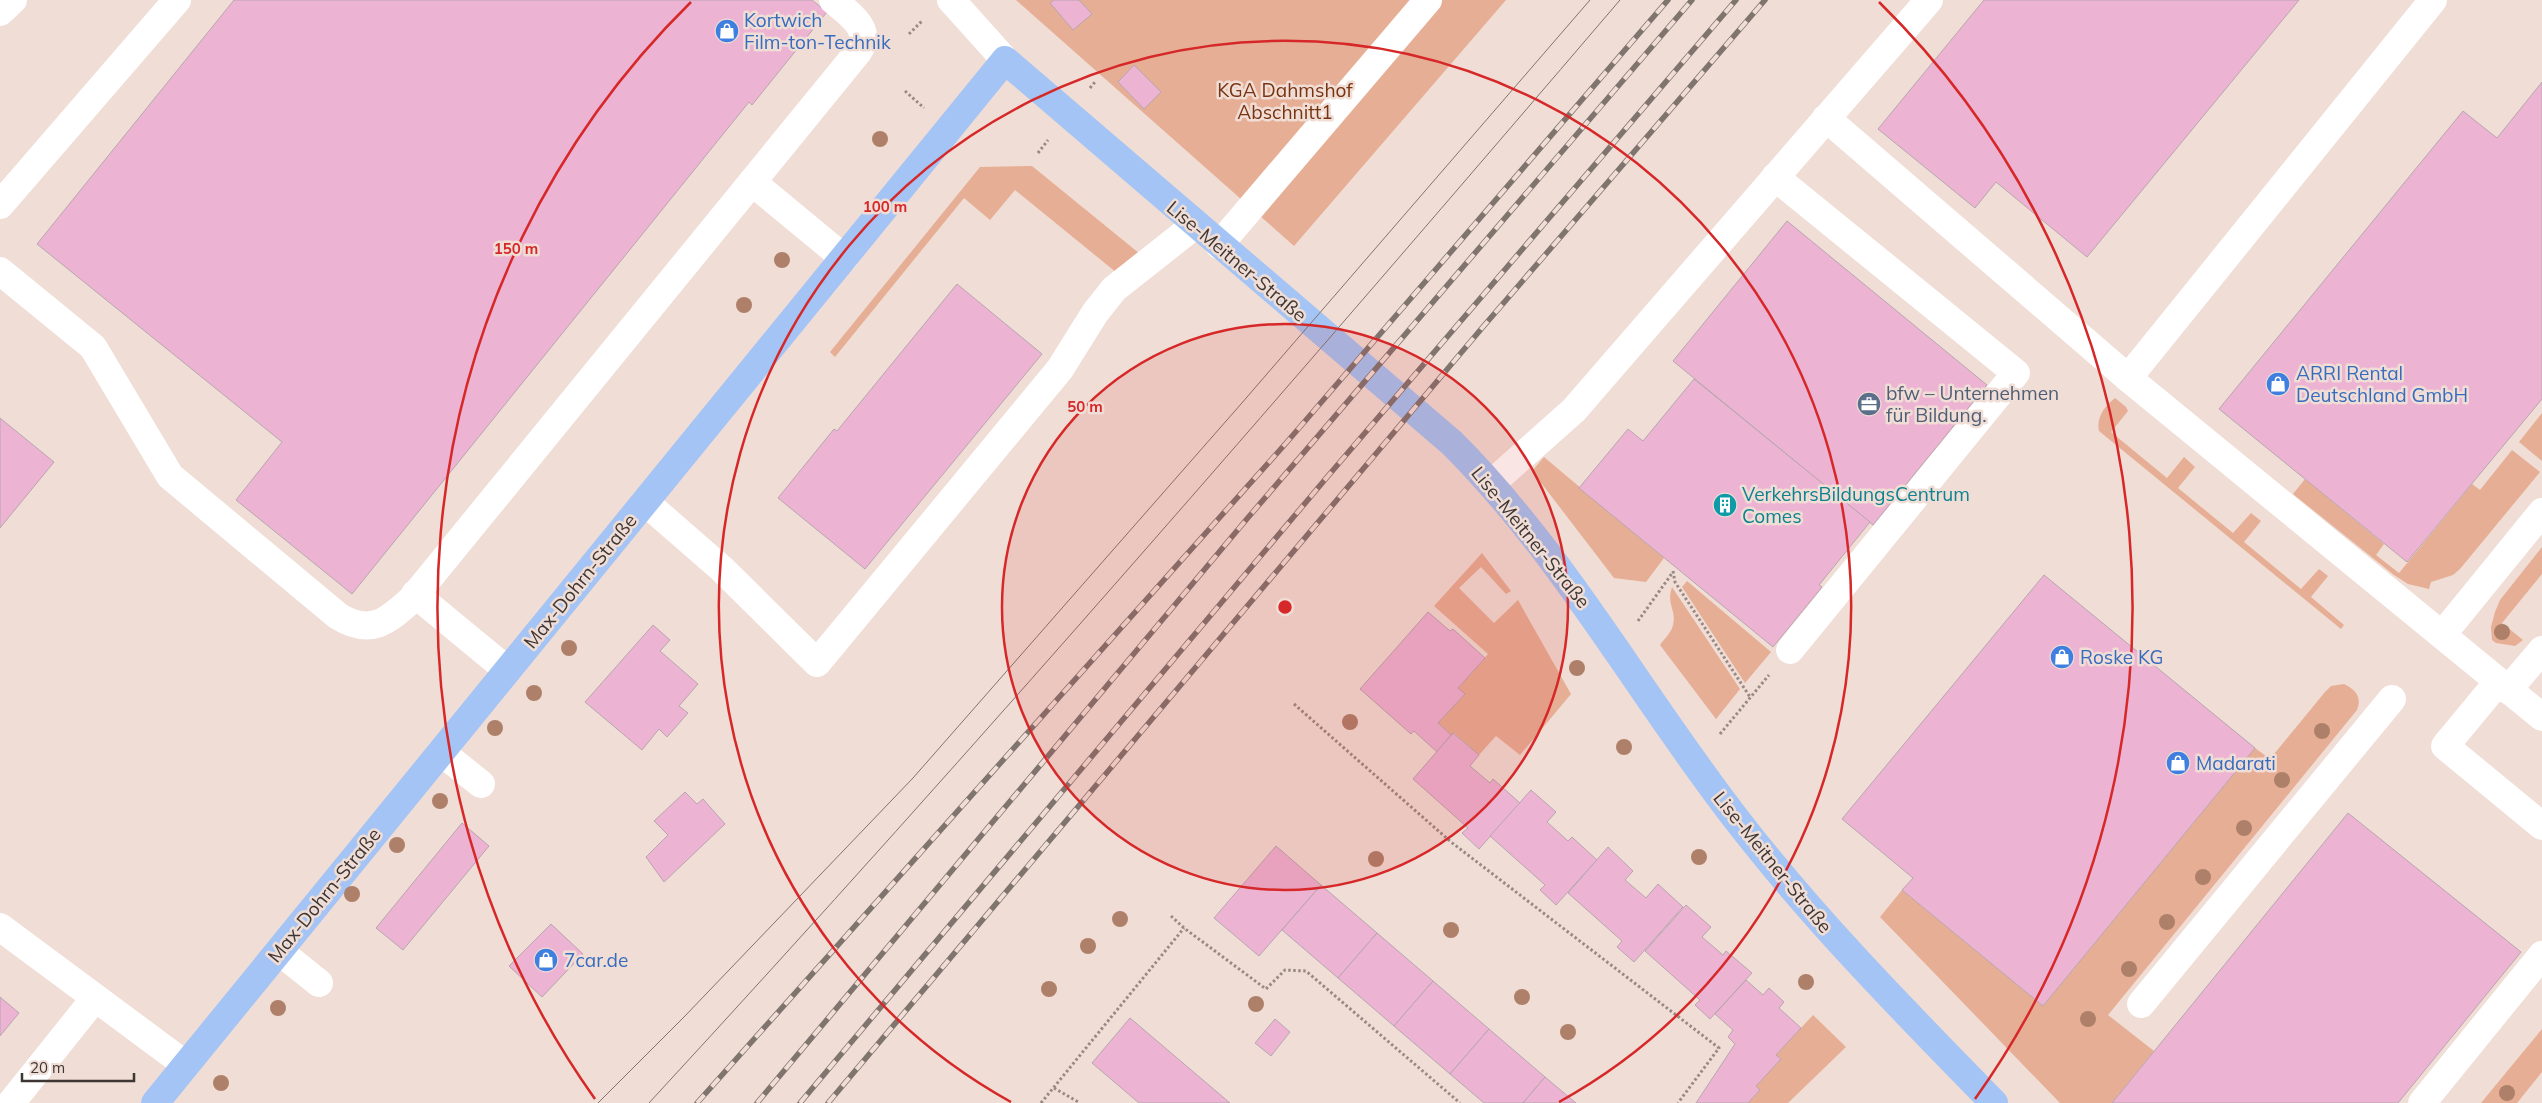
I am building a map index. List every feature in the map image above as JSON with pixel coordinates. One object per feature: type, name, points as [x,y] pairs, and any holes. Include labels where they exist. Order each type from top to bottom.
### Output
[{"type":"main road","name":"Lise-Meitner-Straße","points":[[1006,60],[1195,225],[1452,443],[1492,483],[1546,549],[1687,754],[1803,902],[1994,1103]]},
{"type":"main road","name":"Max-Dohrn-Straße","points":[[155,1103],[1006,60]]},
{"type":"street","points":[[0,12],[13,0]]},
{"type":"street","points":[[0,205],[177,0]]},
{"type":"street","points":[[0,271],[93,347],[170,476],[338,616],[352,625],[370,626],[393,616],[415,594],[862,46],[863,29],[833,0]]},
{"type":"street","name":"Lise-Meitner-Straße","points":[[951,0],[1006,60]]},
{"type":"street","points":[[1219,245],[1428,0]]},
{"type":"street","points":[[1492,483],[1574,410],[1929,0]]},
{"type":"street","points":[[2128,378],[2433,0]]},
{"type":"street","points":[[1826,118],[2128,378],[2542,717]]},
{"type":"street","points":[[1775,177],[2016,373],[1790,650]]},
{"type":"street","points":[[752,182],[844,258]]},
{"type":"street","points":[[645,502],[722,569],[817,663],[1060,369],[1095,313],[1114,289],[1195,225]]},
{"type":"street","points":[[2442,635],[2542,512]]},
{"type":"street","points":[[415,594],[508,670]]},
{"type":"street","points":[[2542,650],[2503,686],[2445,746],[2542,826]]},
{"type":"street","points":[[2141,1004],[2392,699]]},
{"type":"street","points":[[441,752],[482,784]]},
{"type":"street","points":[[0,927],[186,1065]]},
{"type":"street","points":[[279,951],[319,983]]},
{"type":"street","points":[[2422,1103],[2542,955]]},
{"type":"street","points":[[11,1103],[95,998]]},
{"type":"path","points":[[1638,621],[1673,571],[1675,582],[1750,698]]},
{"type":"path","points":[[1720,734],[1768,676]]},
{"type":"path","points":[[1294,704],[1451,842],[1719,1048],[1678,1103]]},
{"type":"path","points":[[1171,916],[1184,928],[1266,989],[1285,970],[1306,971],[1460,1103]]},
{"type":"path","points":[[1041,1103],[1184,928]]},
{"type":"path","points":[[1054,1088],[1080,1103]]},
{"type":"green space","name":"KGA Dahmshof Abschnitt1","points":[[1016,0],[1506,0],[1294,246]]},
{"type":"green space","points":[[1032,166],[1145,258],[1117,273],[1015,190],[990,220],[964,198],[835,357],[830,352],[980,167]]},
{"type":"green space","points":[[2115,398],[2128,411],[2111,432],[2167,478],[2184,457],[2195,467],[2178,488],[2233,533],[2251,513],[2261,521],[2244,542],[2301,589],[2319,569],[2328,576],[2311,597],[2344,625],[2341,629],[2099,431],[2098,426],[2102,412]]},
{"type":"green space","points":[[2542,413],[2542,461],[2519,442]]},
{"type":"green space","points":[[2512,450],[2540,472],[2460,569],[2453,575],[2431,582],[2429,589],[2408,584],[2394,575],[2293,494],[2305,479],[2384,544],[2376,555],[2399,573],[2472,484],[2480,490]]},
{"type":"green space","points":[[1544,457],[1664,558],[1646,582],[1614,578],[1532,471]]},
{"type":"green space","points":[[2542,547],[2542,574],[2502,623],[2523,640],[2515,646],[2496,643],[2492,640],[2491,627],[2500,600]]},
{"type":"green space","points":[[1482,553],[1511,591],[1506,594],[1481,567],[1459,588],[1494,623],[1518,600],[1571,694],[1520,755],[1496,736],[1479,755],[1454,733],[1451,735],[1438,723],[1464,694],[1458,688],[1488,654],[1434,606]]},
{"type":"green space","points":[[1687,581],[1771,652],[1745,683],[1682,587]]},
{"type":"green space","points":[[1672,587],[1740,689],[1716,719],[1660,645],[1670,633],[1673,625],[1674,615],[1670,598]]},
{"type":"green space","points":[[2344,684],[2357,694],[2359,701],[2357,710],[2108,1015],[2154,1051],[2112,1103],[2060,1103],[1880,917],[1902,890],[2043,1006],[2255,748],[2270,759],[2325,692],[2331,686]]},
{"type":"green space","points":[[1813,1015],[1846,1047],[1788,1103],[1748,1103],[1760,1090],[1756,1086],[1781,1059],[1776,1055]]},
{"type":"green space","points":[[2542,1029],[2542,1072],[2517,1103],[2481,1103]]},
{"type":"building","points":[[234,0],[812,0],[827,12],[752,105],[749,102],[352,594],[236,500],[282,442],[37,244]]},
{"type":"building","points":[[1054,0],[1079,0],[1092,14],[1073,30],[1050,3]]},
{"type":"building","points":[[1984,0],[2299,0],[2087,257],[1996,182],[1975,208],[1878,129]]},
{"type":"building","points":[[1134,65],[1161,92],[1144,109],[1118,82]]},
{"type":"building","points":[[2542,82],[2542,399],[2407,562],[2219,409],[2463,111],[2497,138]]},
{"type":"building","points":[[1787,221],[1987,385],[1873,525],[1673,361]]},
{"type":"building","points":[[957,284],[1042,354],[865,569],[778,498],[834,429],[837,431]]},
{"type":"building","name":"VerkehrsBildungsCentrum Comes","points":[[1694,379],[1870,522],[1819,585],[1822,587],[1773,647],[1579,488],[1628,429],[1643,441]]},
{"type":"building","points":[[0,418],[54,462],[0,528]]},
{"type":"building","points":[[2044,575],[2255,748],[2043,1006],[1902,890],[1913,878],[1842,819]]},
{"type":"building","points":[[1428,612],[1450,631],[1453,629],[1485,658],[1458,688],[1465,694],[1438,723],[1451,735],[1437,752],[1414,731],[1411,734],[1360,689]]},
{"type":"building","points":[[653,625],[670,640],[660,651],[698,684],[679,706],[688,713],[667,737],[659,729],[642,750],[585,702]]},
{"type":"building","points":[[1453,733],[1479,755],[1470,766],[1490,783],[1493,779],[1520,803],[1479,849],[1462,833],[1468,828],[1413,779]]},
{"type":"building","points":[[1531,790],[1556,812],[1547,822],[1568,841],[1572,837],[1597,860],[1556,905],[1540,890],[1545,885],[1490,836]]},
{"type":"building","points":[[685,792],[697,804],[703,799],[725,824],[664,882],[646,857],[668,835],[654,821]]},
{"type":"building","points":[[2348,813],[2521,952],[2398,1103],[2112,1103]]},
{"type":"building","points":[[462,823],[489,846],[403,950],[376,928]]},
{"type":"building","points":[[1276,846],[1321,885],[1259,956],[1214,918]]},
{"type":"building","points":[[1608,847],[1633,871],[1625,880],[1646,898],[1658,884],[1683,907],[1634,962],[1617,947],[1622,941],[1568,893]]},
{"type":"building","points":[[1321,885],[1377,933],[1338,978],[1282,930]]},
{"type":"building","points":[[1686,905],[1711,927],[1702,937],[1723,955],[1726,951],[1752,973],[1710,1019],[1695,1005],[1700,1000],[1645,951]]},
{"type":"building","name":"7car.de","points":[[551,924],[583,954],[542,997],[509,966]]},
{"type":"building","points":[[1377,933],[1433,981],[1394,1026],[1338,978]]},
{"type":"building","points":[[1746,980],[1763,995],[1769,988],[1784,1002],[1779,1008],[1801,1028],[1776,1055],[1781,1059],[1756,1086],[1760,1090],[1748,1103],[1696,1103],[1735,1044],[1728,1037],[1733,1030],[1715,1014]]},
{"type":"building","points":[[1433,981],[1489,1029],[1450,1074],[1394,1026]]},
{"type":"building","points":[[0,997],[19,1013],[0,1036]]},
{"type":"building","points":[[1130,1018],[1230,1103],[1139,1103],[1092,1063]]},
{"type":"building","points":[[1275,1019],[1290,1032],[1271,1056],[1255,1043]]},
{"type":"building","points":[[1489,1029],[1545,1077],[1523,1103],[1484,1103],[1450,1074]]},
{"type":"building","points":[[1545,1077],[1576,1103],[1523,1103]]},
{"type":"tram line","points":[[598,1103],[684,1017],[913,778],[1241,404],[1590,0]]},
{"type":"tram line","points":[[649,1103],[896,831],[1140,556],[1620,0]]},
{"type":"railway","points":[[697,1103],[1287,442],[1668,0]]},
{"type":"railway","points":[[757,1103],[1246,520],[1692,0]]},
{"type":"railway","points":[[800,1103],[1328,476],[1736,0]]},
{"type":"railway","points":[[828,1103],[1482,328],[1765,0]]},
{"type":"place","name":"Kortwich Film-ton-Technik","points":[[727,31]]},
{"type":"place","name":"ARRI Rental Deutschland GmbH","points":[[2278,384]]},
{"type":"place","name":"bfw – Unternehmen für Bildung.","points":[[1869,404]]},
{"type":"place","name":"VerkehrsBildungsCentrum Comes","points":[[1725,505]]},
{"type":"place","name":"Roske KG","points":[[2062,657]]},
{"type":"place","name":"Madarati","points":[[2178,763]]},
{"type":"place","name":"7car.de","points":[[546,960]]}]
